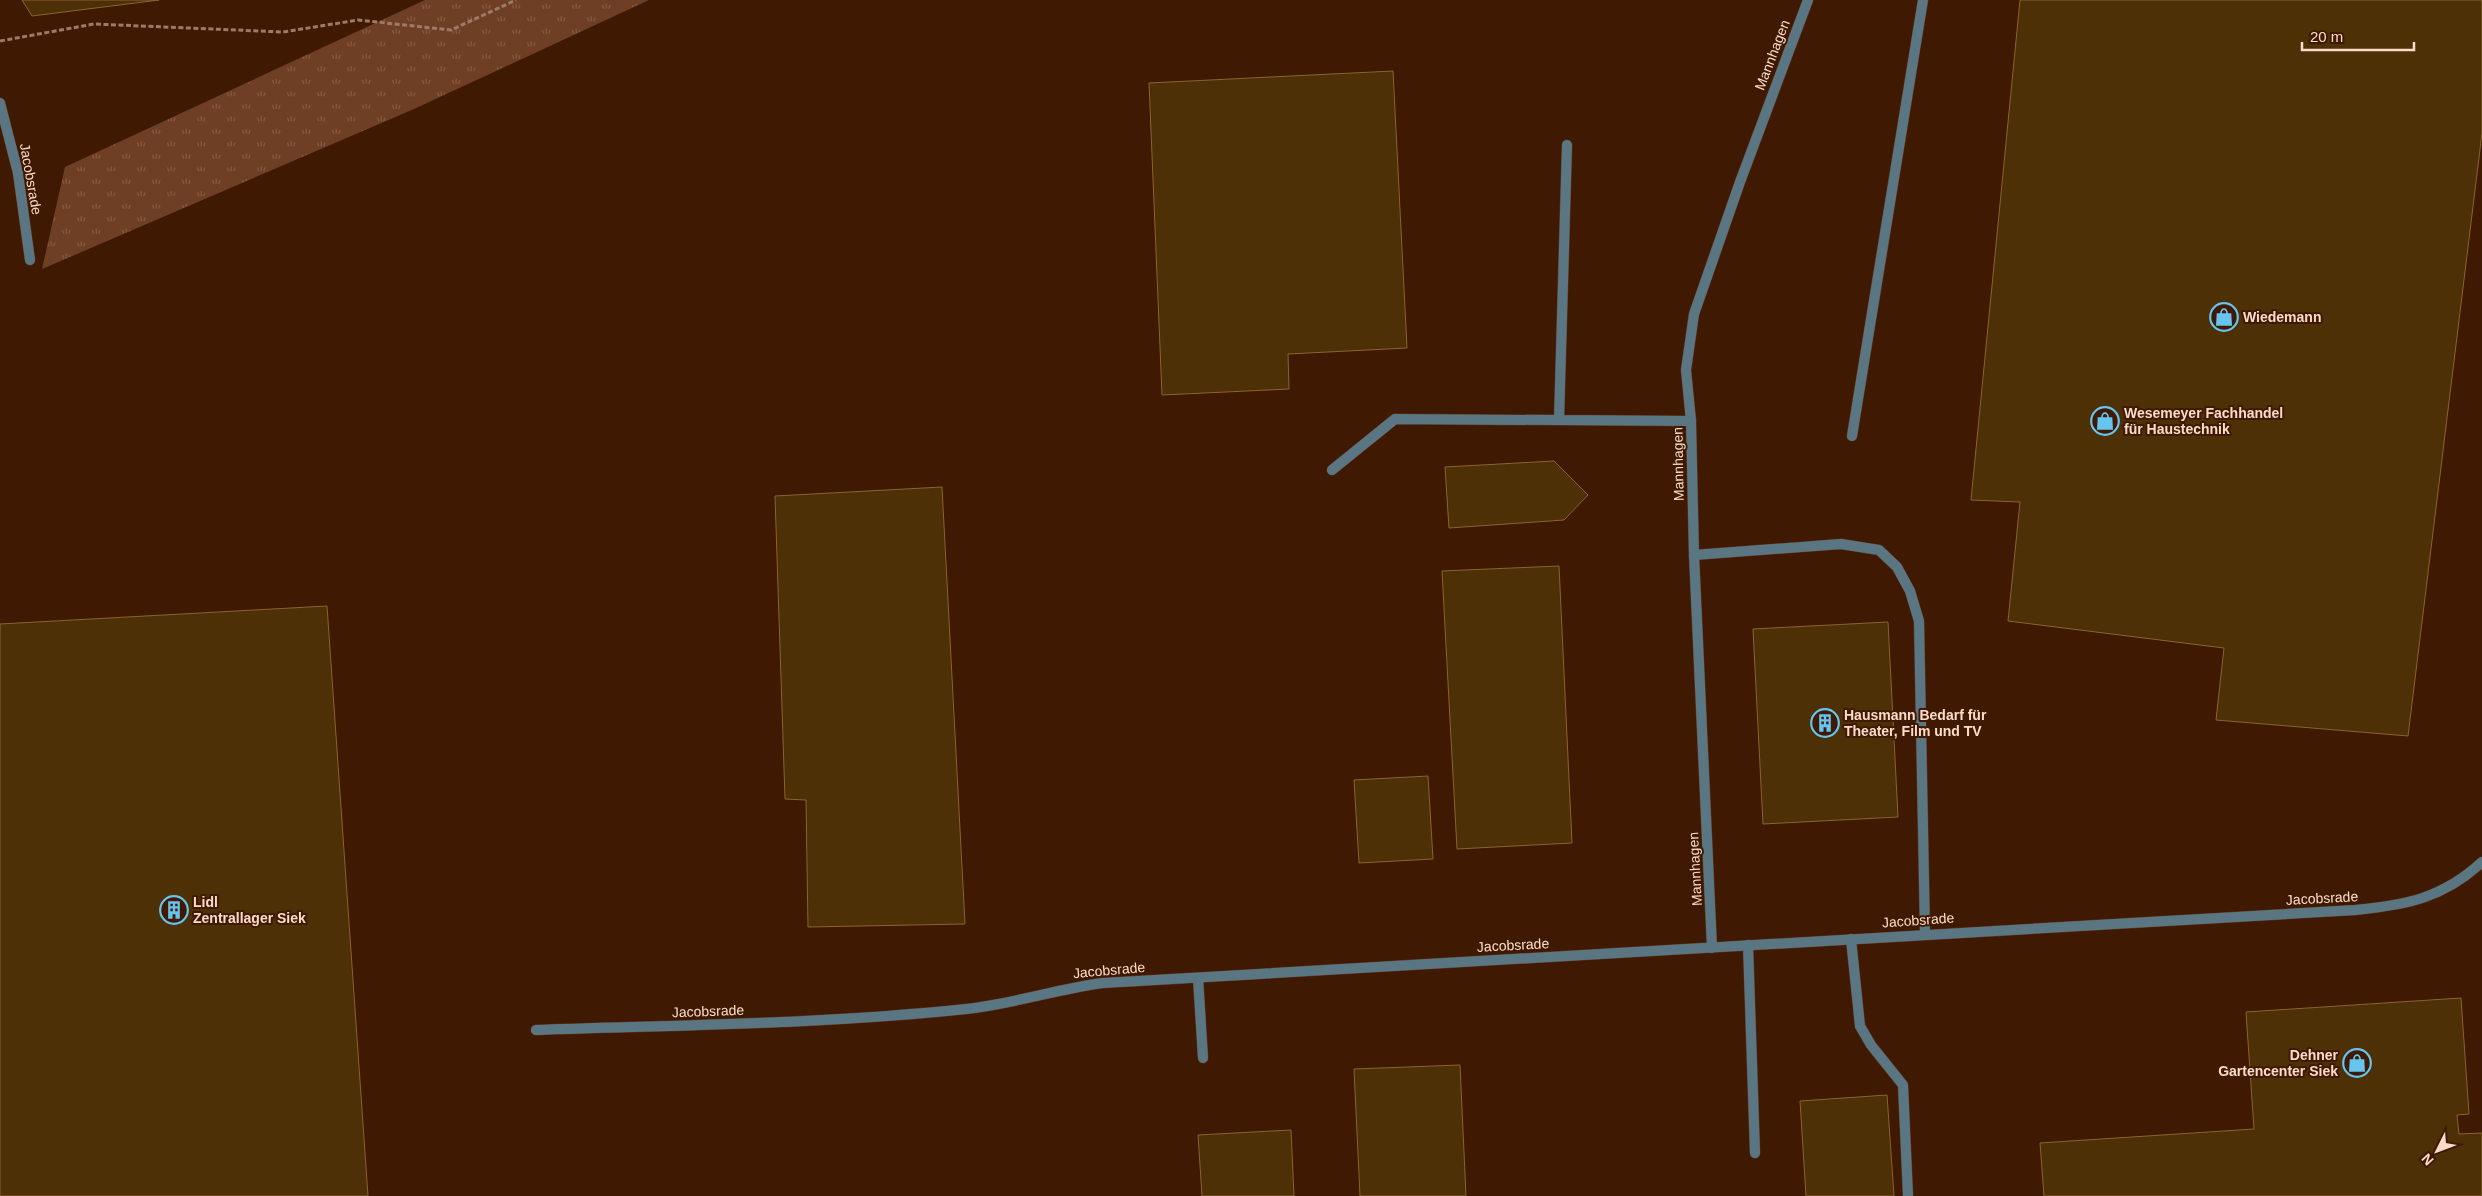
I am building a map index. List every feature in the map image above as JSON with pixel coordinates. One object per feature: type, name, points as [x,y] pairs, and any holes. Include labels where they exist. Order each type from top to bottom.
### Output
[{"type":"street","name":"Mannhagen","points":[[1712,948],[1694,555],[1690,420],[1686,370],[1694,314],[1740,182],[1808,0]]},
{"type":"street","points":[[1852,436],[1923,0]]},
{"type":"street","name":"Jacobsrade","points":[[0,103],[18,173],[30,260]]},
{"type":"street","points":[[1559,420],[1567,145]]},
{"type":"street","points":[[1332,470],[1395,419],[1690,420]]},
{"type":"street","points":[[1694,555],[1841,544],[1879,550],[1897,567],[1910,591],[1919,621],[1925,933]]},
{"type":"street","name":"Jacobsrade","points":[[536,1030],[856,1020],[1001,1005],[1071,987],[1095,984],[1712,948],[1925,933],[2392,907],[2418,901],[2442,892],[2467,876],[2482,862]]},
{"type":"street","points":[[1851,939],[1860,1026],[1871,1045],[1890,1066],[1903,1085],[1908,1196]]},
{"type":"street","points":[[1748,945],[1755,1153]]},
{"type":"street","points":[[1198,978],[1203,1058]]},
{"type":"path","points":[[0,41],[94,24],[283,32],[358,20],[451,30],[516,0]]},
{"type":"green space","points":[[425,0],[649,0],[414,109],[42,269],[65,167]]},
{"type":"building","points":[[22,0],[159,0],[32,16]]},
{"type":"building","name":"Wiedemann","points":[[2020,0],[2482,0],[2482,133],[2408,736],[2216,720],[2224,648],[2008,621],[2020,502],[1971,500]]},
{"type":"building","points":[[1393,71],[1407,348],[1288,354],[1289,389],[1162,395],[1149,83]]},
{"type":"building","points":[[1554,461],[1588,495],[1564,520],[1449,528],[1445,467]]},
{"type":"building","points":[[942,487],[965,924],[808,927],[806,800],[785,799],[775,496]]},
{"type":"building","points":[[1559,566],[1572,843],[1457,849],[1442,571]]},
{"type":"building","name":"Lidl Zentrallager Siek","points":[[327,606],[368,1196],[0,1196],[0,624]]},
{"type":"building","name":"Hausmann Bedarf für Theater, Film und TV","points":[[1888,622],[1898,817],[1763,824],[1753,629]]},
{"type":"building","points":[[1428,776],[1433,859],[1359,863],[1354,780]]},
{"type":"building","name":"Dehner Gartencenter Siek","points":[[2461,998],[2469,1114],[2457,1115],[2459,1134],[2482,1133],[2482,1196],[2044,1196],[2040,1143],[2254,1129],[2246,1012]]},
{"type":"building","points":[[1460,1065],[1466,1196],[1360,1196],[1354,1069]]},
{"type":"building","points":[[1887,1095],[1894,1196],[1806,1196],[1800,1101]]},
{"type":"building","points":[[1291,1130],[1294,1196],[1202,1196],[1198,1135]]},
{"type":"place","name":"Wiedemann","points":[[2224,317]]},
{"type":"place","name":"Wesemeyer Fachhandel für Haustechnik","points":[[2105,421]]},
{"type":"place","name":"Hausmann Bedarf für Theater, Film und TV","points":[[1825,723]]},
{"type":"place","name":"Lidl Zentrallager Siek","points":[[174,910]]},
{"type":"place","name":"Dehner Gartencenter Siek","points":[[2357,1063]]}]
